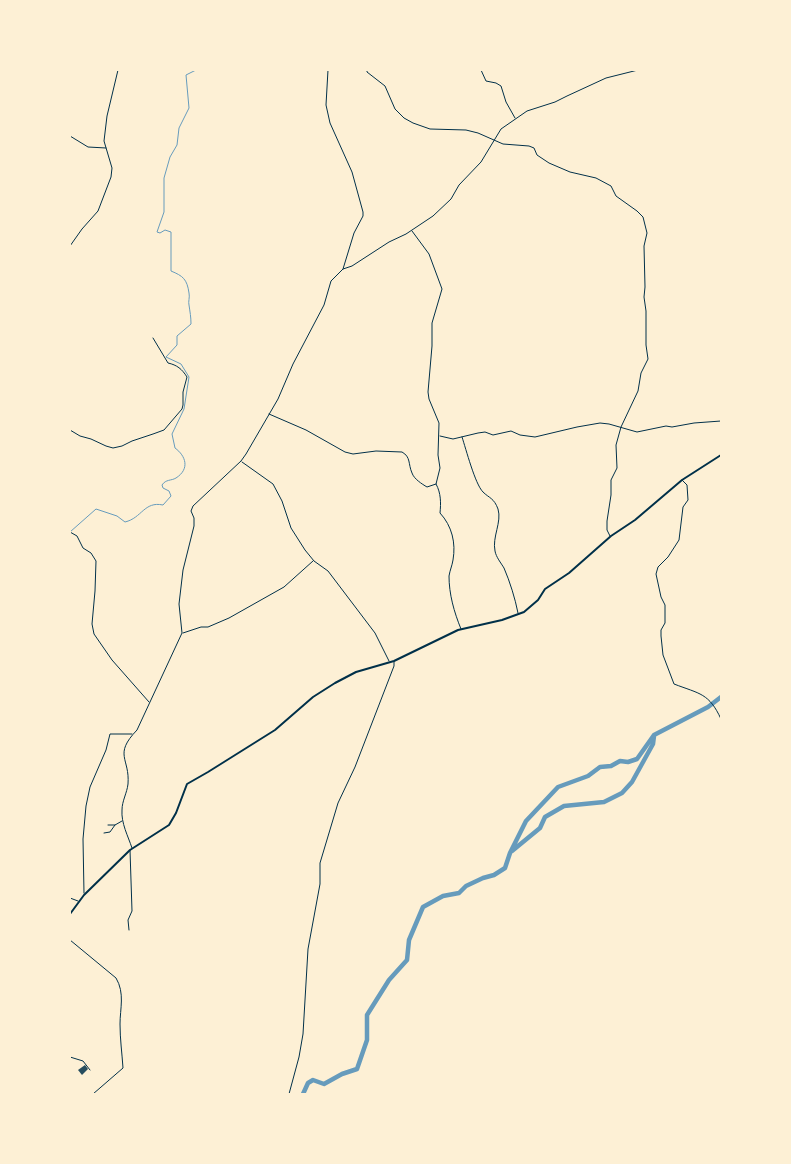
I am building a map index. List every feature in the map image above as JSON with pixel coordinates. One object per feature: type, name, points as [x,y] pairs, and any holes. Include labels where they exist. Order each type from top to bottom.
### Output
[{"type":"main road","points":[[70,914],[84,894],[131,849],[156,835],[169,824],[176,813],[187,784],[275,730],[313,697],[356,672],[394,661],[461,629],[502,620],[531,608],[545,589],[569,573],[611,536],[635,520],[682,480],[721,455]]},
{"type":"street","points":[[70,246],[98,211],[111,177],[112,168],[104,141],[118,70]]},
{"type":"street","points":[[129,930],[128,920],[132,911],[131,849],[122,820],[122,810],[128,783],[123,751],[137,730],[182,633],[178,609],[183,570],[194,526],[194,518],[191,511],[193,506],[241,461],[278,400],[293,364],[324,305],[331,281],[343,269],[354,233],[363,216],[352,172],[330,123],[326,105],[328,70]]},
{"type":"street","points":[[367,70],[385,86],[395,109],[404,118],[413,123],[430,129],[466,130],[503,144],[534,148],[538,155],[548,163],[570,172],[596,178],[611,186],[616,196],[643,217],[647,233],[644,246],[644,297],[648,359],[641,373],[635,399],[620,427],[616,446],[616,468],[611,480],[607,521],[607,530],[611,536]]},
{"type":"street","points":[[482,70],[486,81],[501,86],[506,102],[516,119]]},
{"type":"street","points":[[343,269],[352,266],[433,216],[481,162],[501,129],[527,111],[556,102],[606,78],[638,70]]},
{"type":"street","points":[[70,136],[88,147],[106,148]]},
{"type":"street","points":[[412,230],[429,254],[442,289],[432,323],[428,399],[440,423],[438,455],[440,468],[436,484],[441,501],[440,513],[446,520],[454,541],[453,560],[449,577],[451,597],[461,629]]},
{"type":"street","points":[[70,430],[80,436],[91,438],[113,448],[164,430],[183,405],[183,392],[187,377],[178,367],[168,363],[153,338]]},
{"type":"street","points":[[269,414],[287,421],[345,452],[353,454],[376,450],[402,452],[409,458],[412,474],[415,478],[427,487],[436,484]]},
{"type":"street","points":[[440,436],[453,439],[485,432],[493,435],[511,431],[520,435],[535,437],[591,424],[609,424],[637,432],[666,426],[672,427],[721,421]]},
{"type":"street","points":[[461,437],[478,483],[483,492],[494,501],[498,510],[494,541],[495,552],[504,568],[518,614]]},
{"type":"street","points":[[241,461],[273,484],[282,501],[291,528],[314,560],[328,571],[375,633],[389,662]]},
{"type":"street","points":[[682,480],[687,485],[688,500],[683,507],[679,540],[668,557],[658,567],[656,574],[661,597],[665,605],[665,623],[661,630],[663,654],[674,684],[706,697],[715,706],[721,719]]},
{"type":"street","points":[[70,532],[77,536],[83,548],[91,553],[96,561],[92,624],[94,634],[112,660],[150,703]]},
{"type":"street","points":[[182,633],[201,627],[208,627],[229,618],[284,587],[314,560]]},
{"type":"street","points":[[288,1094],[299,1057],[308,949],[320,884],[320,863],[338,804],[355,767],[394,666],[394,661]]},
{"type":"street","points":[[84,894],[83,839],[90,787],[106,750],[110,734],[133,734]]},
{"type":"street","points":[[108,825],[122,820]]},
{"type":"street","points":[[104,833],[110,832],[115,824]]},
{"type":"street","points":[[70,898],[78,901]]},
{"type":"street","points":[[70,940],[116,978],[122,996],[120,1026],[123,1068],[93,1094]]},
{"type":"street","points":[[70,1056],[83,1061],[90,1070]]},
{"type":"building","points":[[85,1065],[88,1069],[82,1075],[78,1070]]},
{"type":"waterway","points":[[70,532],[96,509],[117,516],[125,522],[131,520],[151,505],[163,505],[171,496],[169,491],[163,488],[162,485],[174,479],[185,467],[182,455],[175,448],[172,434],[184,409],[189,377],[181,364],[166,357],[177,345],[177,336],[191,324],[189,295],[184,279],[171,271],[171,232],[165,230],[160,233],[157,232],[164,212],[164,178],[170,157],[177,145],[179,128],[189,108],[186,75],[196,70]]},
{"type":"waterway","points":[[303,1094],[308,1083],[313,1080],[324,1084],[342,1074],[357,1069],[367,1040],[367,1015],[389,980],[407,960],[409,940],[423,907],[443,896],[459,893],[466,886],[494,875],[505,868],[510,853],[526,821],[558,787],[588,776],[600,767],[611,766],[620,761],[628,762],[637,759],[654,735],[708,707],[721,697]]},
{"type":"waterway","points":[[512,851],[540,828],[545,817],[564,806],[604,802],[622,793],[632,782],[653,744],[654,736]]}]
